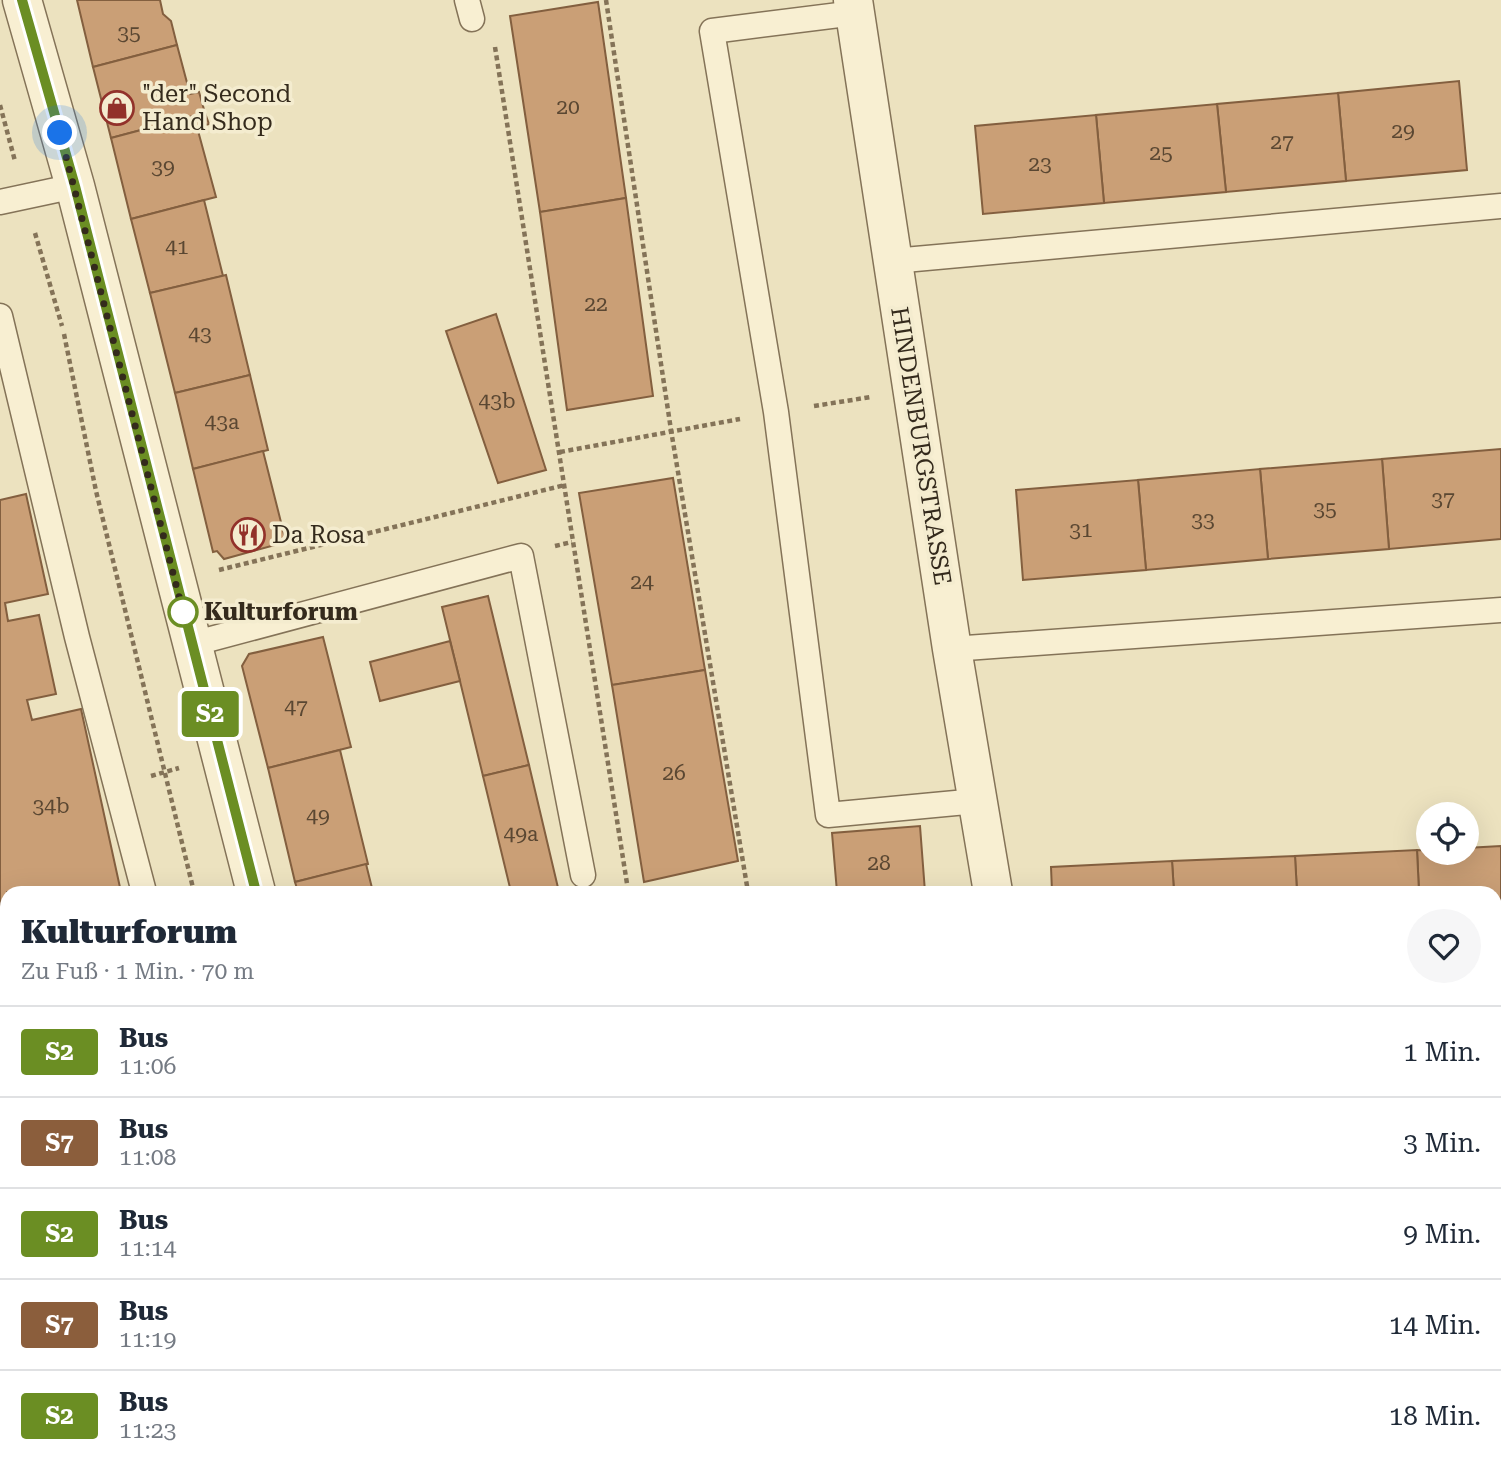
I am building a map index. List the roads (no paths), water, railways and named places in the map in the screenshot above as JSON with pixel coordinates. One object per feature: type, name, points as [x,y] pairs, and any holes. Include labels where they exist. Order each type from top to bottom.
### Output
[{"type":"street","points":[[22,0],[75,186],[254,886]]},
{"type":"street","name":"HINDENBURGSTRASSE","points":[[854,6],[952,649],[992,886]]},
{"type":"lane","points":[[854,6],[712,31],[776,412],[828,815],[977,800]]},
{"type":"lane","points":[[0,202],[75,186]]},
{"type":"lane","points":[[893,261],[1501,206]]},
{"type":"lane","points":[[0,316],[77,637],[142,886]]},
{"type":"lane","points":[[192,644],[521,556],[583,875]]},
{"type":"lane","points":[[952,649],[1501,610]]},
{"type":"place","name":"\"der\" Second Hand Shop","points":[[117,108]]},
{"type":"place","name":"Da Rosa","points":[[248,535]]},
{"type":"place","name":"Kulturforum","points":[[183,612]]}]
